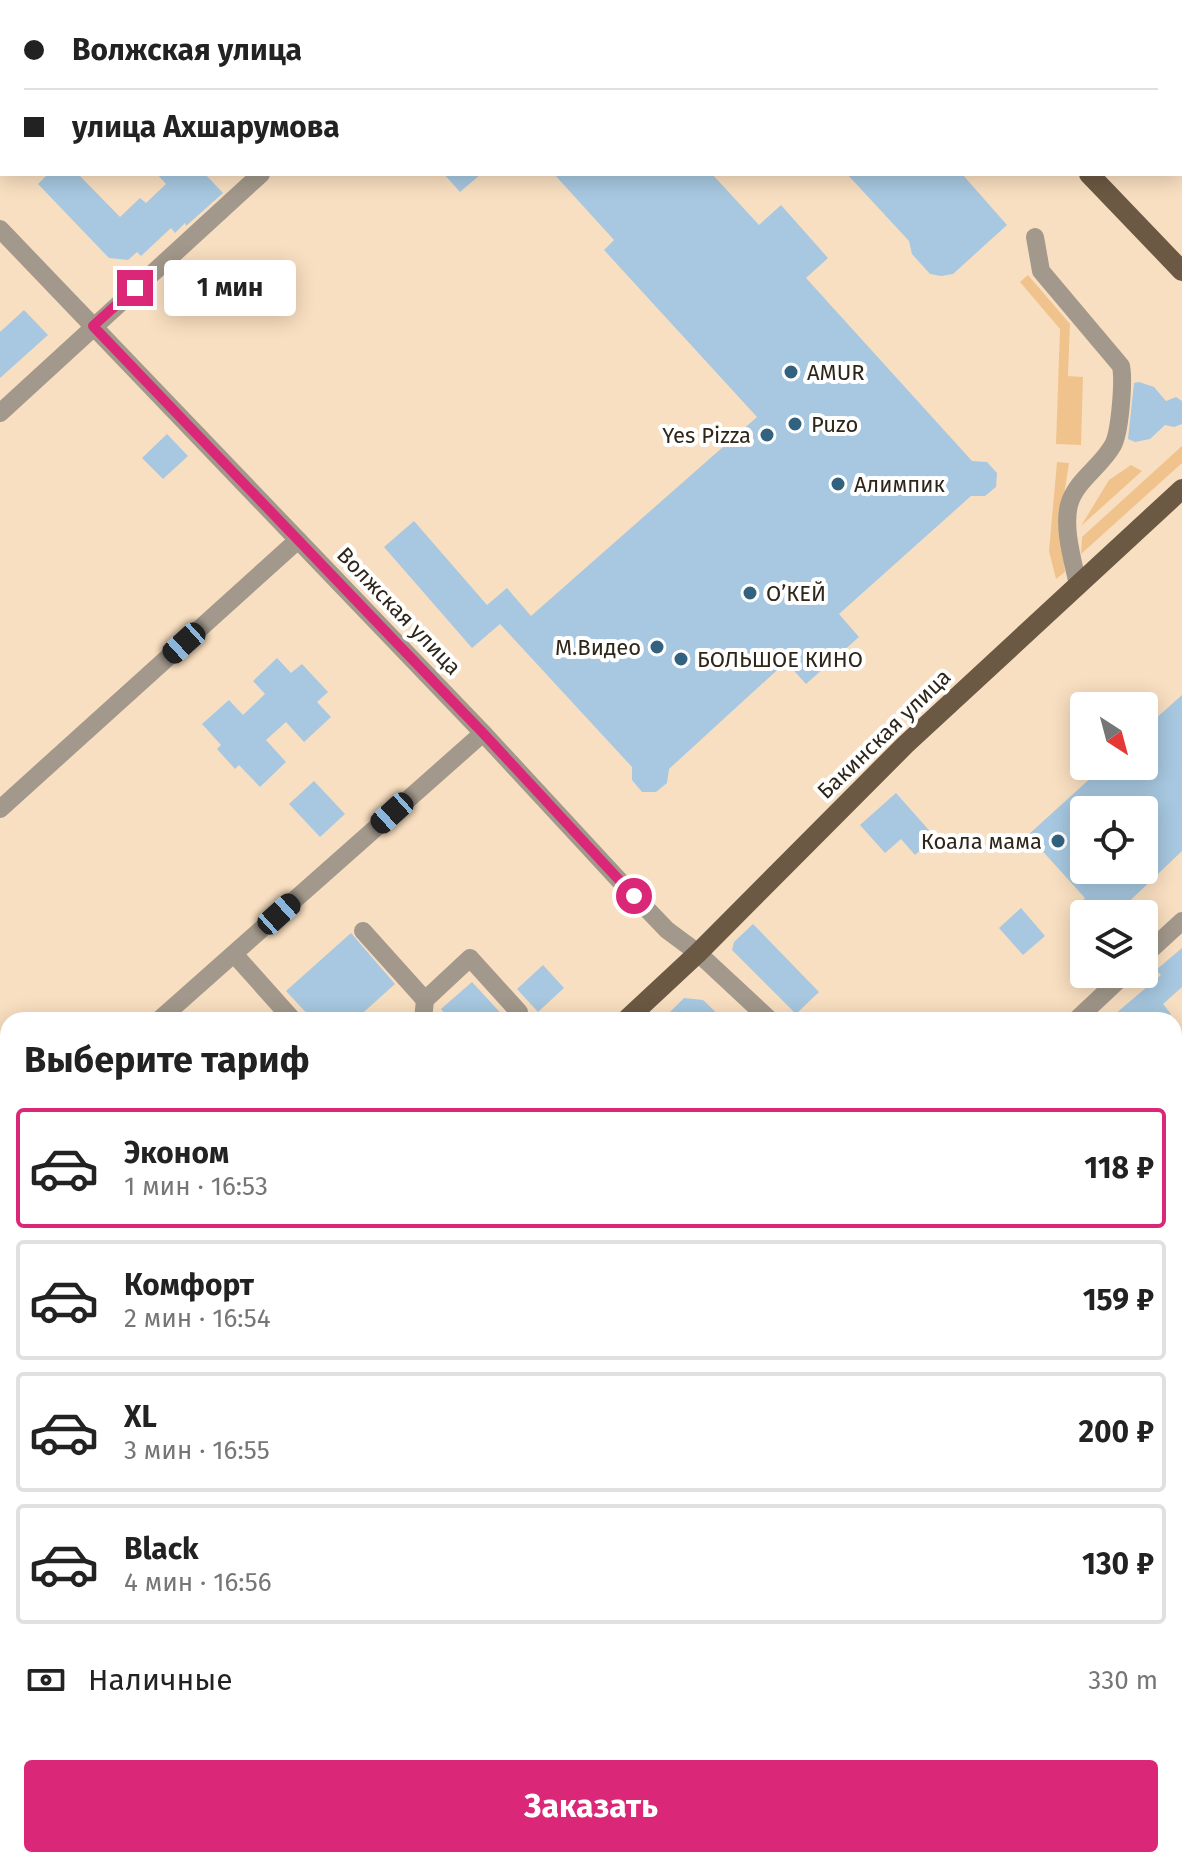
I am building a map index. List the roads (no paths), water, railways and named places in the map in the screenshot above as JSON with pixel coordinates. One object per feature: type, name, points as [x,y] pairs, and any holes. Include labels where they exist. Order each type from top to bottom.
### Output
[{"type":"main road","points":[[1091,176],[1182,271]]},
{"type":"main road","name":"Бакинская улица","points":[[635,1012],[698,953],[905,745],[1182,489]]},
{"type":"street","points":[[0,413],[259,176]]},
{"type":"street","name":"Волжская улица","points":[[0,229],[483,733],[667,930],[698,953],[761,1012]]},
{"type":"street","points":[[1035,237],[1041,271],[1121,366],[1123,381],[1114,444],[1073,493],[1068,509],[1078,585]]},
{"type":"street","points":[[0,809],[298,540]]},
{"type":"street","points":[[168,1012],[483,733]]},
{"type":"street","points":[[1158,943],[1182,921]]},
{"type":"street","points":[[363,931],[425,1000]]},
{"type":"street","points":[[234,954],[286,1012]]},
{"type":"street","points":[[424,1012],[425,1000],[470,958],[519,1012]]},
{"type":"street","points":[[1085,1012],[1110,988]]},
{"type":"place","name":"AMUR","points":[[791,372]]},
{"type":"place","name":"Puzo","points":[[795,424]]},
{"type":"place","name":"Yes Pizza","points":[[767,435]]},
{"type":"place","name":"Алимпик","points":[[838,484]]},
{"type":"place","name":"О’КЕЙ","points":[[750,593]]},
{"type":"place","name":"М.Видео","points":[[657,647]]},
{"type":"place","name":"БОЛЬШОЕ КИНО","points":[[681,659]]},
{"type":"place","name":"Коала мама","points":[[1058,841]]}]
